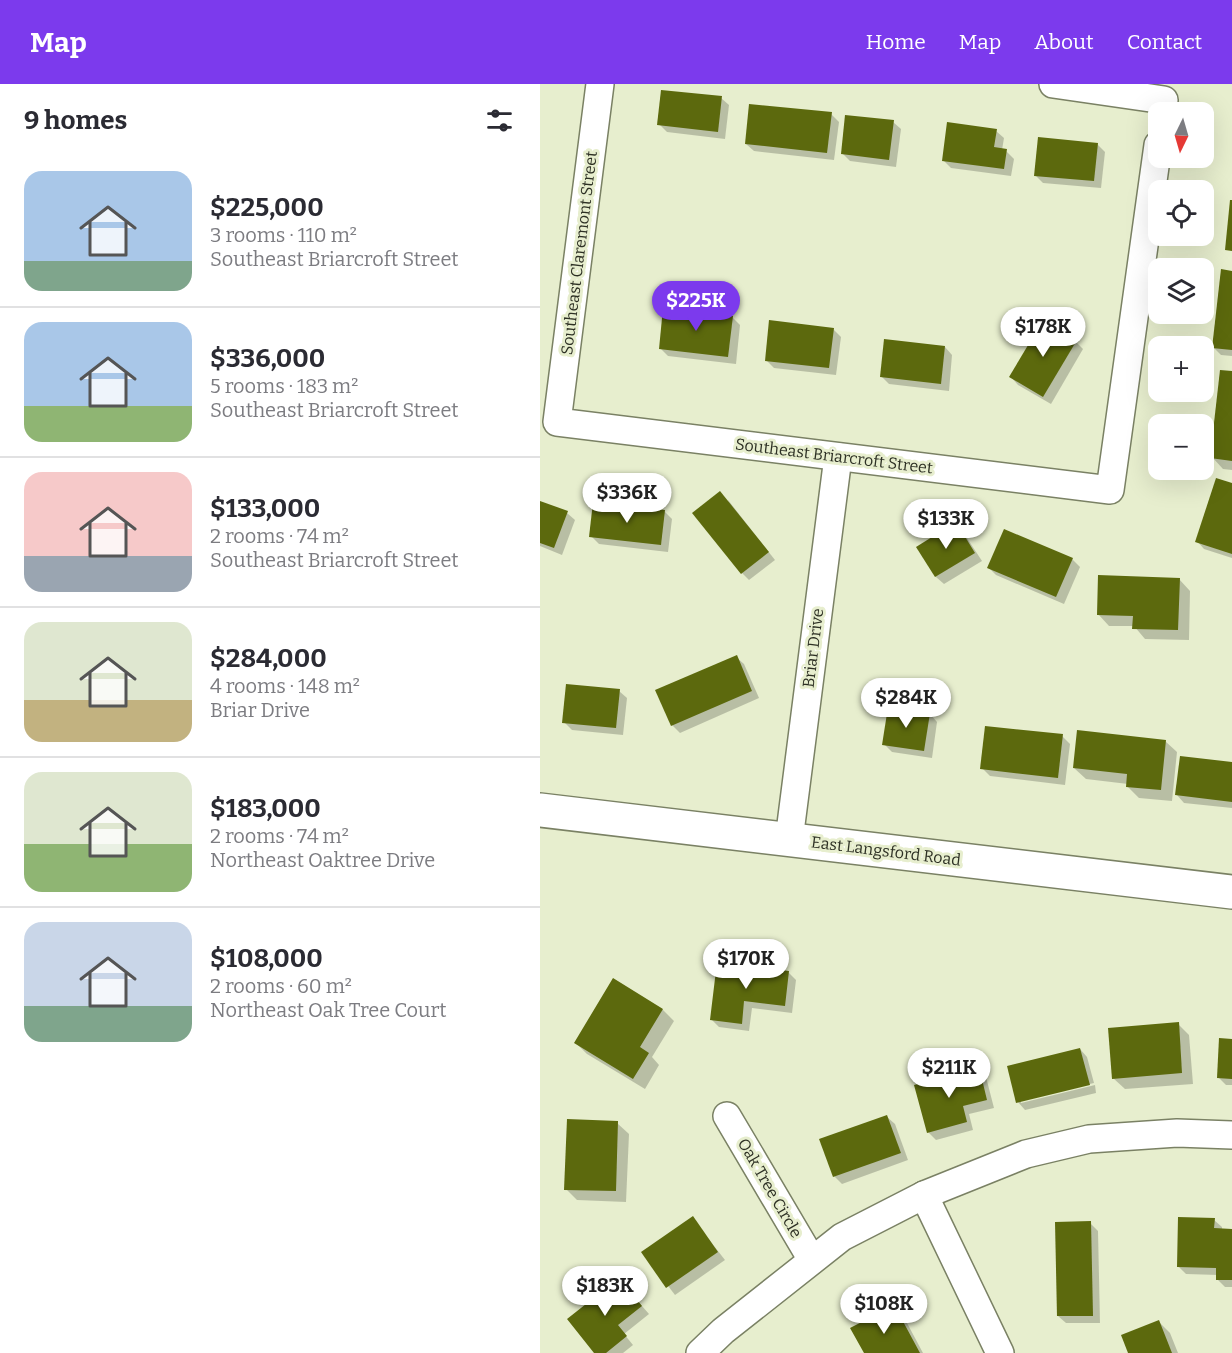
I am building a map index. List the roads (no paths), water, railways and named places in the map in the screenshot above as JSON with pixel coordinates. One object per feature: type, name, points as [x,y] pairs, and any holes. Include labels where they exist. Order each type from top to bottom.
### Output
[{"type":"street","name":"Southeast Claremont Street","points":[[557,422],[600,84]]},
{"type":"street","points":[[1053,84],[1164,99]]},
{"type":"street","name":"Southeast Briarcroft Street","points":[[557,422],[1110,490],[1155,168]]},
{"type":"street","name":"Briar Drive","points":[[789,840],[838,457]]},
{"type":"street","name":"East Langsford Road","points":[[540,810],[1232,892]]},
{"type":"street","name":"Oak Tree Circle","points":[[727,1116],[812,1260]]},
{"type":"street","points":[[700,1353],[723,1331],[842,1237],[924,1195],[1026,1154],[1089,1139],[1177,1133],[1232,1134]]},
{"type":"street","points":[[924,1195],[1000,1353]]}]
